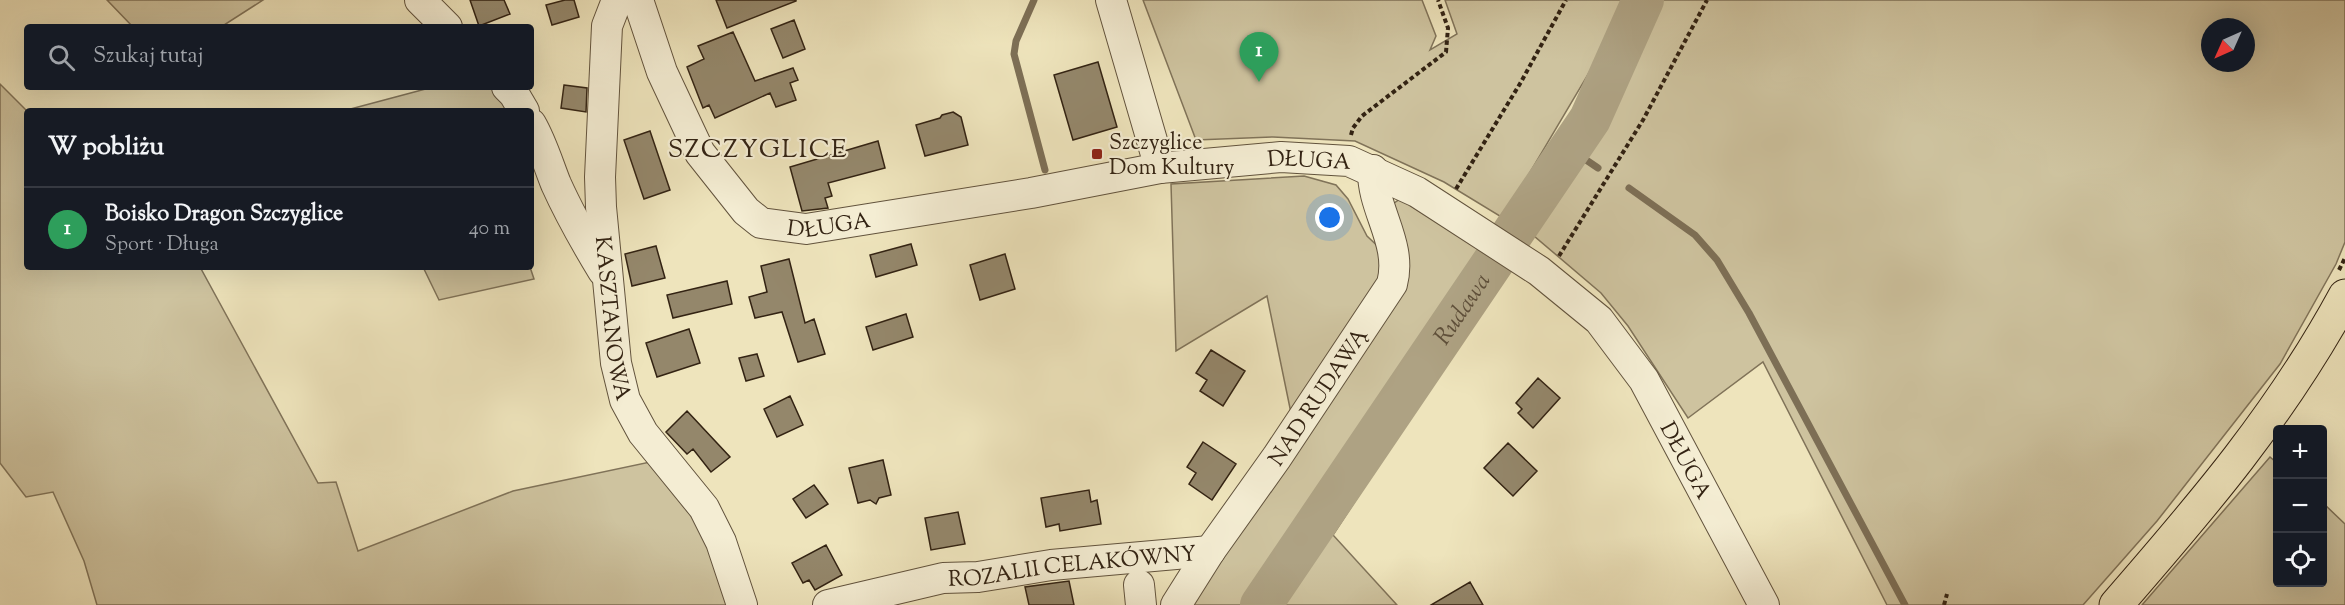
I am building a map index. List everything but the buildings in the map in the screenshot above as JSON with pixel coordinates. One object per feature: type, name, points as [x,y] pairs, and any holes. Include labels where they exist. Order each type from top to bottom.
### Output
[{"type":"main road","points":[[2116,605],[2212,494],[2259,434],[2316,348],[2345,296]]},
{"type":"street","points":[[420,0],[444,24]]},
{"type":"street","name":"KASZTANOWA","points":[[617,0],[607,26],[600,177],[616,363],[625,400],[643,433],[704,508],[721,542],[742,605]]},
{"type":"street","name":"DŁUGA","points":[[638,0],[662,72],[700,153],[746,211],[761,223],[806,229],[1031,193],[1160,168],[1281,157],[1361,165],[1417,192],[1458,208],[1548,266],[1599,320],[1644,380],[1764,605]]},
{"type":"street","points":[[1111,0],[1160,168]]},
{"type":"street","points":[[510,90],[522,108]]},
{"type":"street","points":[[534,129],[578,230],[607,279]]},
{"type":"street","name":"NAD RUDAWĄ","points":[[1176,605],[1210,551],[1392,284],[1396,263],[1394,251],[1372,185],[1361,165]]},
{"type":"street","name":"ROZALII CELAKÓWNY","points":[[828,605],[943,578],[978,577],[1051,565],[1210,551]]},
{"type":"path","points":[[1361,165],[1353,128],[1362,116],[1446,52],[1448,28],[1438,0]]},
{"type":"path","points":[[1458,208],[1521,82],[1566,0]]},
{"type":"path","points":[[1548,266],[1643,120],[1707,0]]},
{"type":"path","points":[[1944,605],[1947,594]]},
{"type":"shaded area","points":[[107,0],[263,0],[226,24],[130,24]]},
{"type":"shaded area","points":[[1143,0],[1422,0],[1436,36],[1430,50],[1457,34],[1445,0],[1629,0],[1599,56],[1503,218],[1444,182],[1355,141],[1273,137],[1196,140]]},
{"type":"shaded area","points":[[1656,0],[2345,0],[2345,242],[2336,264],[2280,364],[2157,521],[2083,605],[1887,605],[1763,362],[1688,418],[1628,326],[1601,293],[1527,230],[1606,98]]},
{"type":"shaded area","points":[[0,84],[24,108],[24,270],[202,270],[318,483],[336,482],[358,551],[513,491],[650,462],[711,542],[727,605],[97,605],[84,561],[53,492],[26,497],[0,463]]},
{"type":"shaded area","points":[[422,90],[504,90],[518,108],[354,108]]},
{"type":"shaded area","points":[[1304,176],[1336,185],[1348,199],[1367,236],[1385,253],[1387,266],[1292,418],[1267,296],[1176,351],[1171,184]]},
{"type":"shaded area","points":[[1400,199],[1474,244],[1506,270],[1333,535],[1397,605],[1186,605],[1395,293],[1390,206]]},
{"type":"shaded area","points":[[424,270],[531,270],[534,279],[439,300]]},
{"type":"shaded area","points":[[2270,457],[2273,460],[2273,587],[2327,587],[2327,507],[2345,524],[2345,605],[2142,605]]},
{"type":"waterway","points":[[1034,0],[1016,41],[1014,54],[1045,170]]},
{"type":"waterway","name":"Rudawa","points":[[1261,605],[1590,119],[1643,0]]},
{"type":"waterway","points":[[1570,149],[1598,168]]},
{"type":"waterway","points":[[1629,188],[1695,235],[1717,260],[1749,313],[1905,605]]},
{"type":"place","name":"Boisko Dragon Szczyglice","points":[[1259,82]]},
{"type":"place","name":"Szczyglice Dom Kultury","points":[[1097,154]]},
{"type":"district","name":"SZCZYGLICE","points":[[758,148]]}]
